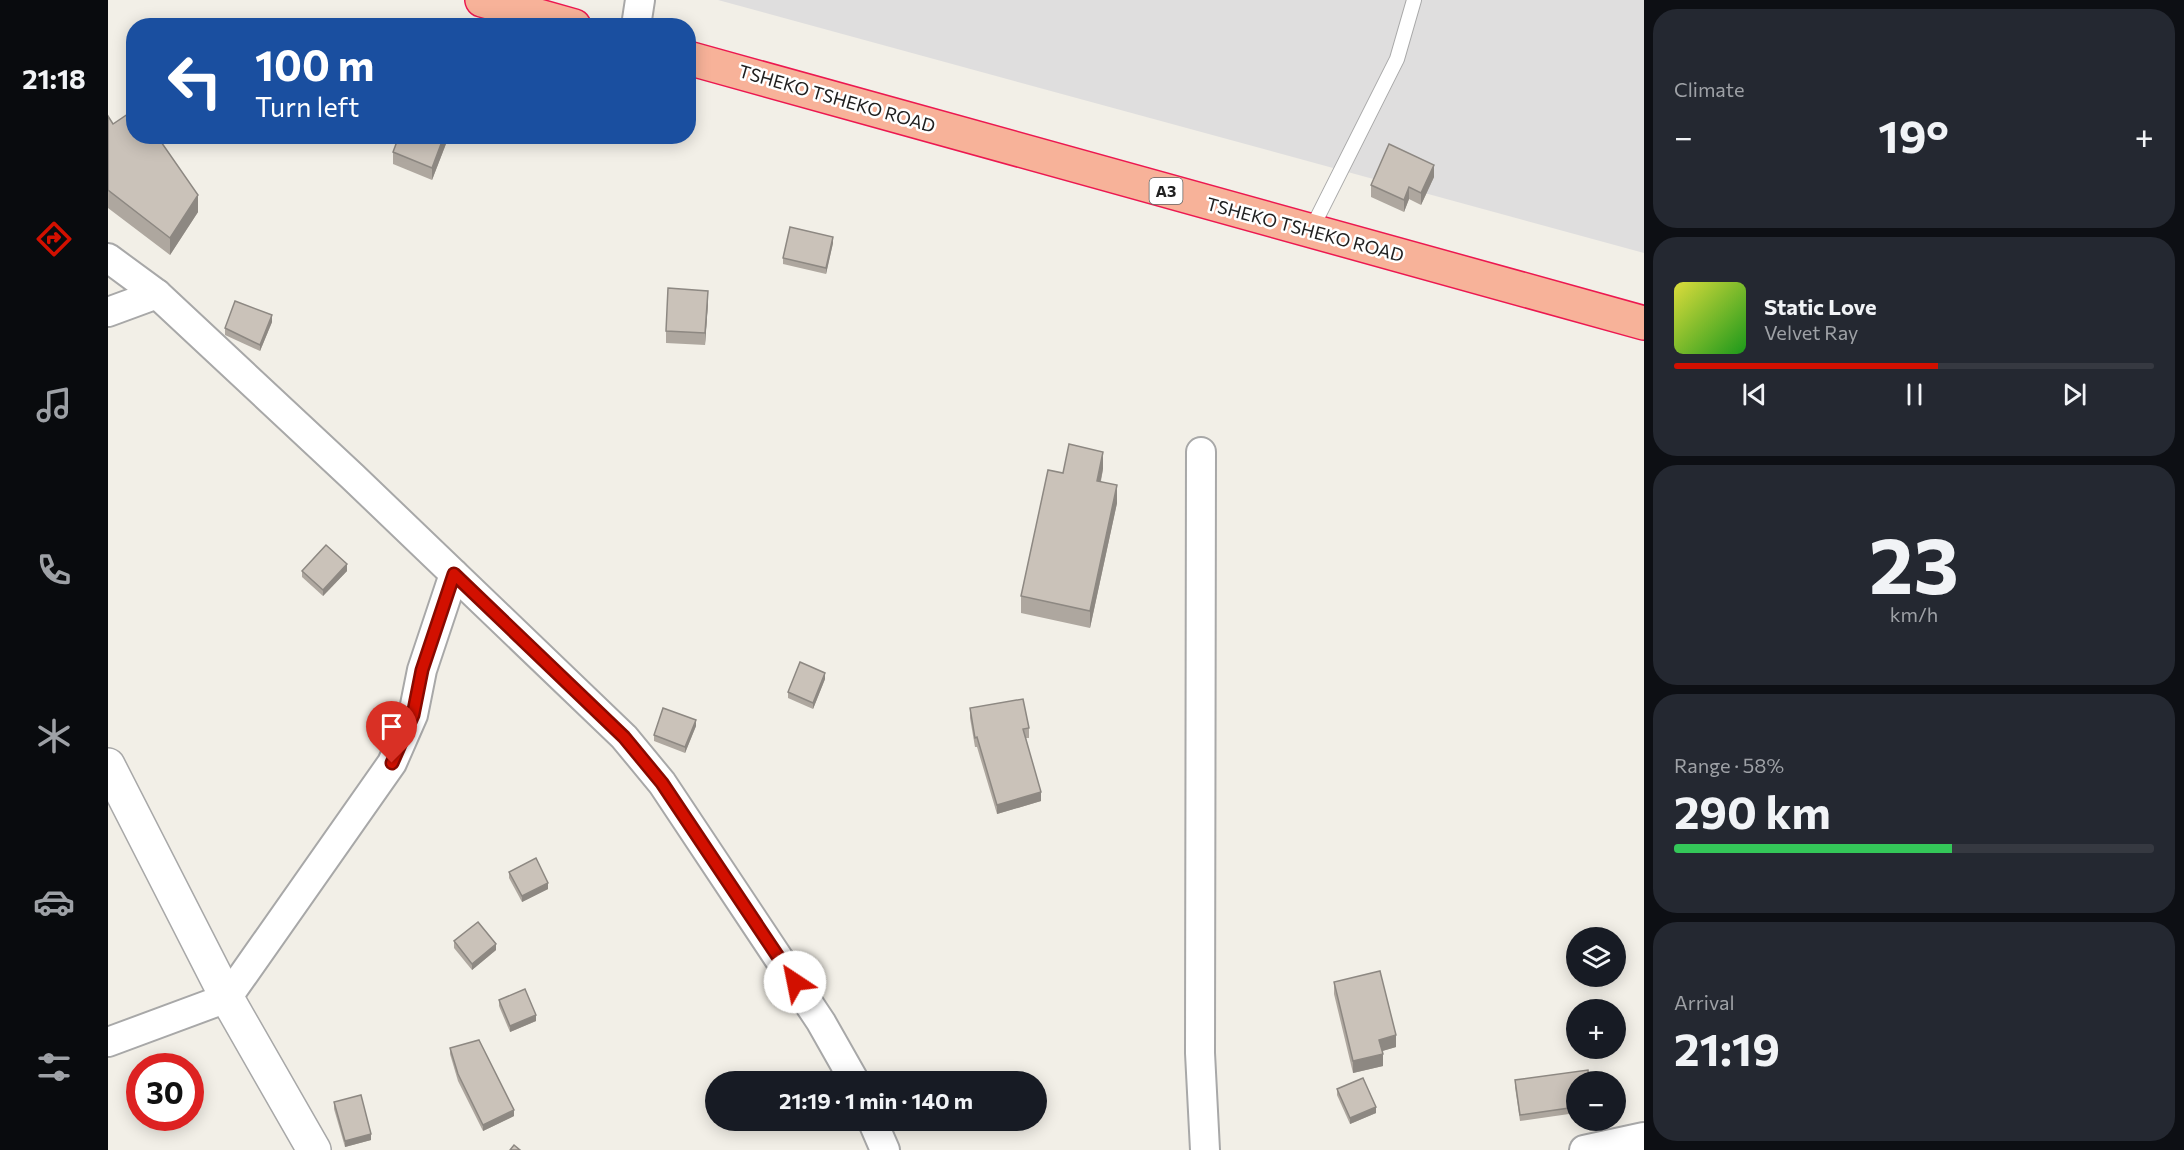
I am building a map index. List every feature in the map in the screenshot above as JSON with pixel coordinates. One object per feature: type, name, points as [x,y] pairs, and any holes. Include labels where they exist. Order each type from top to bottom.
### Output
[{"type":"highway","points":[[482,0],[546,18]]},
{"type":"highway","name":"TSHEKO TSHEKO ROAD","points":[[696,60],[1644,323]]},
{"type":"street","points":[[637,18],[640,0]]},
{"type":"street","points":[[108,258],[157,294],[624,737],[662,783],[821,1022],[849,1071]]},
{"type":"street","points":[[108,312],[157,294]]},
{"type":"street","points":[[1201,452],[1200,1053],[1205,1150]]},
{"type":"street","points":[[108,1042],[226,998],[392,763],[413,715],[422,670],[454,574]]},
{"type":"street","points":[[108,765],[226,998],[314,1150]]},
{"type":"street","points":[[877,1131],[885,1150]]},
{"type":"street","points":[[1584,1150],[1644,1137]]},
{"type":"lane","points":[[1311,232],[1397,59],[1414,0]]},
{"type":"shaded area","points":[[718,0],[1644,0],[1644,253]]},
{"type":"building","points":[[126,115],[126,144],[163,144],[198,195],[170,238],[108,190],[108,116],[113,124]]},
{"type":"building","points":[[396,144],[441,144],[432,168],[393,152]]},
{"type":"building","points":[[1389,144],[1434,165],[1421,193],[1409,187],[1404,200],[1371,185]]},
{"type":"building","points":[[790,227],[833,237],[826,268],[783,258]]},
{"type":"building","points":[[668,288],[708,291],[705,333],[666,331]]},
{"type":"building","points":[[235,301],[272,315],[260,345],[225,328]]},
{"type":"building","points":[[1069,444],[1103,452],[1097,481],[1117,485],[1090,611],[1021,596],[1048,470],[1063,473]]},
{"type":"building","points":[[326,545],[347,564],[323,590],[302,571]]},
{"type":"building","points":[[800,662],[825,673],[813,703],[788,692]]},
{"type":"building","points":[[1023,699],[1029,728],[1023,729],[1041,792],[997,805],[977,737],[975,738],[970,708]]},
{"type":"building","points":[[663,708],[696,720],[685,747],[654,735]]},
{"type":"building","points":[[536,858],[548,883],[522,896],[509,872]]},
{"type":"building","points":[[478,922],[496,944],[472,964],[454,941]]},
{"type":"building","points":[[1380,971],[1396,1035],[1379,1040],[1383,1054],[1353,1061],[1334,982]]},
{"type":"building","points":[[525,989],[536,1015],[510,1026],[499,1000]]},
{"type":"building","points":[[479,1040],[514,1110],[483,1125],[458,1074],[450,1048]]},
{"type":"building","points":[[1566,1073],[1566,1108],[1520,1115],[1515,1080]]},
{"type":"building","points":[[1363,1078],[1376,1107],[1350,1118],[1337,1089]]},
{"type":"building","points":[[361,1095],[371,1134],[345,1141],[334,1102]]},
{"type":"building","points":[[514,1145],[520,1150],[510,1150]]},
{"type":"route","points":[[392,763],[413,715],[422,670],[454,574],[624,737],[662,783],[795,982]]}]
